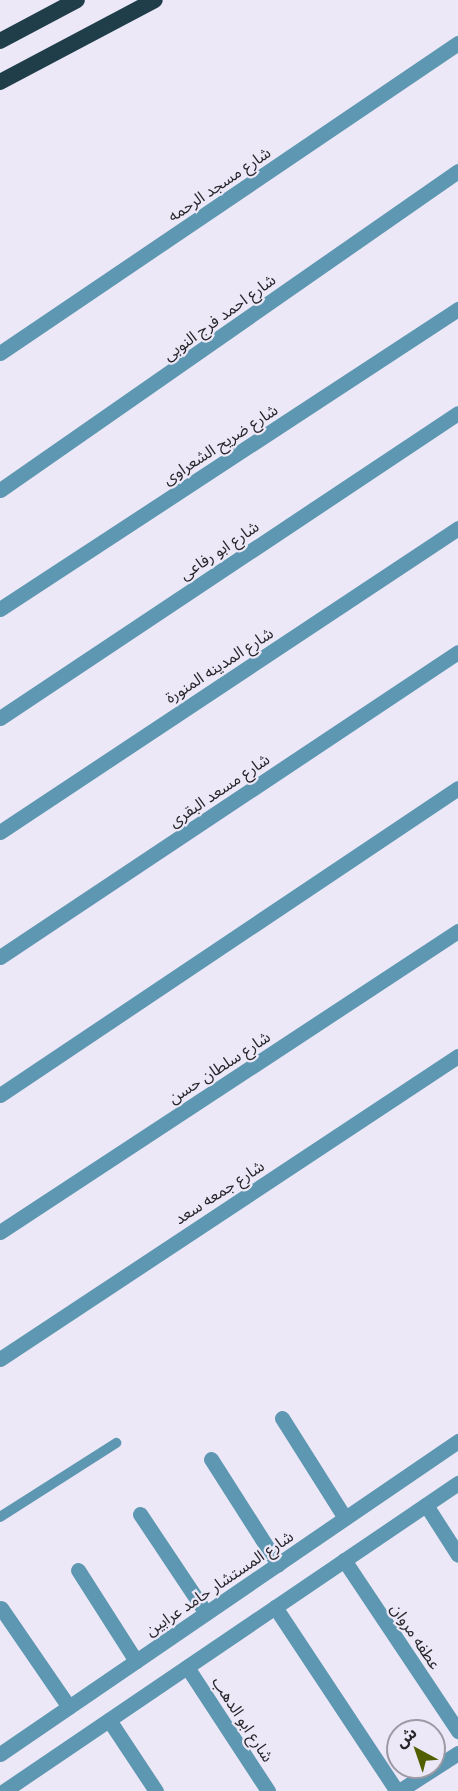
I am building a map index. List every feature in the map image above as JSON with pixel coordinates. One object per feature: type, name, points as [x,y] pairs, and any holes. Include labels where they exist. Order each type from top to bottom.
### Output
[{"type":"highway","points":[[0,41],[77,0]]},
{"type":"highway","points":[[0,82],[155,0]]},
{"type":"street","name":"شارع مسجد الرحمه","points":[[0,353],[458,43]]},
{"type":"street","name":"شارع احمد فرج النوبى","points":[[0,490],[458,171]]},
{"type":"street","name":"شارع ضريح الشعراوى","points":[[0,609],[458,309]]},
{"type":"street","name":"شارع ابو رفاعى","points":[[0,718],[458,413]]},
{"type":"street","name":"شارع المدينه المنورة","points":[[0,832],[458,528]]},
{"type":"street","name":"شارع مسعد البقرى","points":[[0,957],[458,652]]},
{"type":"street","points":[[0,1095],[458,788]]},
{"type":"street","name":"شارع سلطان حسن","points":[[0,1232],[458,932]]},
{"type":"street","name":"شارع جمعه سعد","points":[[0,1359],[458,1056]]},
{"type":"street","points":[[282,1418],[345,1518]]},
{"type":"street","name":"شارع المستشار حامد عرابين","points":[[0,1754],[458,1441]]},
{"type":"street","points":[[211,1459],[278,1564]]},
{"type":"street","points":[[4,1791],[23,1786],[109,1720],[458,1483]]},
{"type":"street","points":[[426,1505],[458,1555]]},
{"type":"street","points":[[140,1514],[206,1613]]},
{"type":"street","name":"عطفه مروان","points":[[344,1560],[458,1731]]},
{"type":"street","points":[[78,1570],[136,1661]]},
{"type":"street","points":[[275,1607],[398,1791],[458,1753]]},
{"type":"street","points":[[2,1608],[69,1707]]},
{"type":"street","name":"شارع ابو الدهب","points":[[187,1667],[268,1791]]},
{"type":"street","points":[[109,1720],[156,1791]]},
{"type":"lane","points":[[0,1517],[116,1443]]}]
